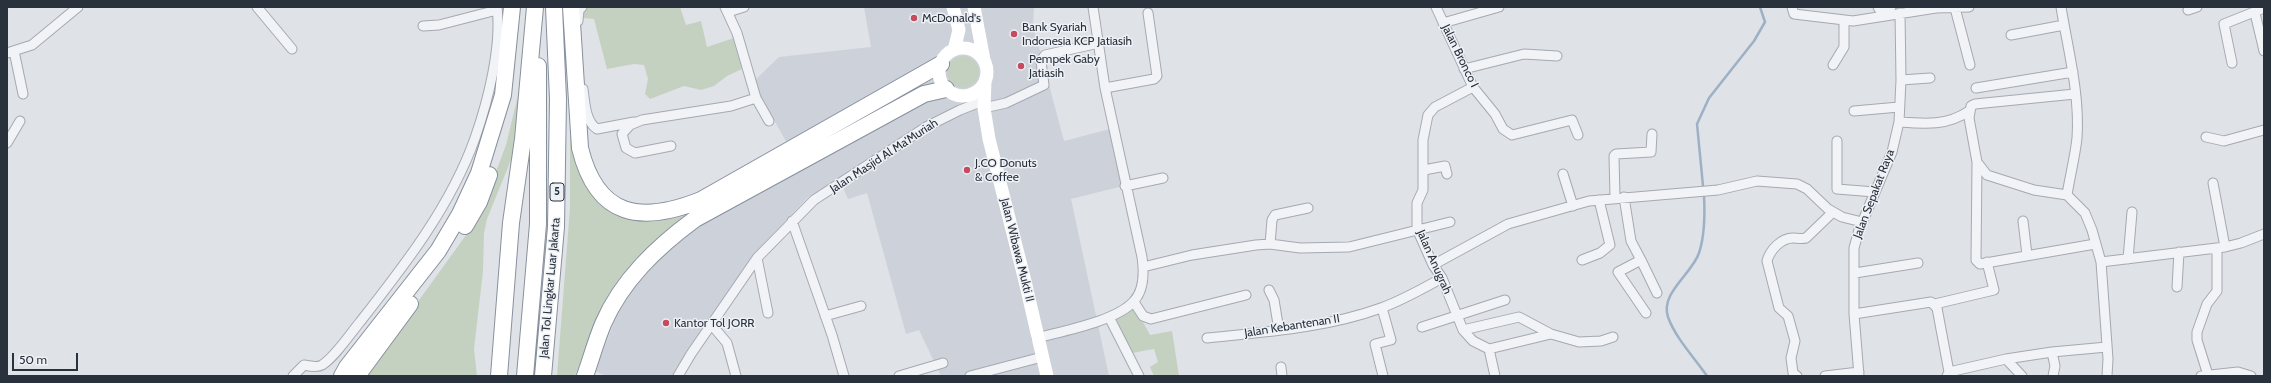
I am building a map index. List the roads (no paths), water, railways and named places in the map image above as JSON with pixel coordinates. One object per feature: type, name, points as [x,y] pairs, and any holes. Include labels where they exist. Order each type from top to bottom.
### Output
[{"type":"highway","points":[[358,376],[460,236],[478,202],[496,157],[511,98],[516,60],[520,7]]},
{"type":"highway","points":[[499,376],[511,223],[522,140],[535,7]]},
{"type":"highway","name":"Jalan Tol Lingkar Luar Jakarta","points":[[525,376],[538,224],[539,99],[535,7]]},
{"type":"highway","name":"Jalan Tol Lingkar Luar Jakarta","points":[[542,376],[556,228],[558,99],[554,7]]},
{"type":"highway","points":[[571,7],[580,148],[584,163],[593,185],[606,199],[634,212],[660,213],[680,208],[701,200],[941,64]]},
{"type":"highway","points":[[342,376],[347,367],[438,251],[460,214],[479,173],[504,95],[502,8]]},
{"type":"highway","points":[[585,376],[604,324],[618,296],[657,248],[670,237],[695,219],[903,105],[924,94],[946,89]]},
{"type":"main road","points":[[953,7],[959,30],[954,50]]},
{"type":"main road","points":[[962,96],[971,94],[980,89],[985,81],[987,70],[974,7]]},
{"type":"main road","points":[[983,105],[946,89],[941,81],[939,73],[941,64],[946,55],[954,50],[971,49],[984,60]]},
{"type":"main road","name":"Jalan Wibawa Mukti II","points":[[985,81],[983,105],[989,139],[1025,281],[1046,376]]},
{"type":"street","points":[[23,94],[9,50],[32,45],[78,7]]},
{"type":"street","points":[[257,7],[292,49]]},
{"type":"street","points":[[582,7],[578,10],[580,72],[589,119],[592,126],[597,128],[636,122],[669,114],[731,106],[756,98]]},
{"type":"street","points":[[744,7],[727,10],[741,44],[756,98],[769,121]]},
{"type":"street","points":[[1037,338],[1093,324],[1109,317],[1134,302],[1141,289],[1143,267],[1105,88],[1093,7]]},
{"type":"street","name":"Jalan Bronco I","points":[[1436,7],[1473,87],[1495,114],[1503,129],[1512,135],[1572,120],[1578,135]]},
{"type":"street","points":[[1443,23],[1499,7]]},
{"type":"street","points":[[1792,7],[1794,14],[1844,20],[1936,8],[1969,7]]},
{"type":"street","points":[[1878,7],[1879,9],[1891,7]]},
{"type":"street","points":[[2061,7],[2075,94],[2077,137],[2067,195]]},
{"type":"street","points":[[293,376],[304,365],[317,367],[322,365],[338,348],[411,253],[447,199],[463,168],[484,109],[502,8],[439,25],[423,26]]},
{"type":"street","points":[[1955,8],[1970,65]]},
{"type":"street","points":[[2232,64],[2224,24],[2255,13],[2264,8]]},
{"type":"street","points":[[1105,88],[1154,79],[1157,76],[1148,13]]},
{"type":"street","name":"Jalan Sepakat Raya","points":[[1859,374],[1854,314],[1854,248],[1862,222],[1892,152],[1899,122],[1901,80],[1900,13]]},
{"type":"street","points":[[2255,13],[2264,51]]},
{"type":"street","points":[[1833,65],[1844,47],[1844,20]]},
{"type":"street","points":[[2011,35],[2064,26]]},
{"type":"street","name":"Jalan Masjid Al Ma'Muriah","points":[[678,376],[756,258],[814,200],[894,146],[943,118],[983,105],[1006,103],[1044,85],[1041,61],[1046,55],[1099,43]]},
{"type":"street","points":[[1464,70],[1524,54],[1557,56]]},
{"type":"street","points":[[1976,88],[2072,72]]},
{"type":"street","points":[[1901,80],[1930,78]]},
{"type":"street","name":"Jalan Anugrah","points":[[1473,87],[1435,107],[1428,115],[1423,140],[1423,190],[1417,203],[1417,229],[1433,264],[1442,278],[1463,330],[1473,341],[1488,349]]},
{"type":"street","points":[[1899,122],[1926,124],[1943,123],[1957,119],[1969,111],[1971,106],[1975,104],[1994,100],[2075,94]]},
{"type":"street","points":[[1854,111],[1899,107]]},
{"type":"street","points":[[1969,111],[1978,162],[1976,260],[1980,264],[2095,244]]},
{"type":"street","points":[[7,143],[20,120]]},
{"type":"street","points":[[636,122],[627,128],[622,134],[625,145],[630,151],[639,154],[671,146]]},
{"type":"street","points":[[2206,137],[2224,141],[2264,130]]},
{"type":"street","points":[[1652,134],[1651,152],[1616,154],[1614,156],[1620,197],[1625,209],[1631,241],[1657,293]]},
{"type":"street","points":[[1837,142],[1837,190],[1875,192]]},
{"type":"street","points":[[1978,162],[1986,175],[2034,190],[2067,195],[2085,213],[2101,262],[2107,347],[2106,376]]},
{"type":"street","points":[[1424,170],[1445,166],[1447,174]]},
{"type":"street","points":[[1563,174],[1573,206]]},
{"type":"street","points":[[1125,186],[1163,178]]},
{"type":"street","points":[[1433,264],[1508,224],[1573,206],[1620,197],[1718,190],[1757,181],[1797,184],[1807,189],[1833,212],[1842,217],[1862,222]]},
{"type":"street","points":[[2213,183],[2221,247],[2217,291],[2207,304],[2197,332],[2197,340],[2205,375],[2238,374],[2251,376]]},
{"type":"street","points":[[1582,260],[1600,253],[1610,245],[1598,200]]},
{"type":"street","points":[[1270,244],[1272,220],[1275,215],[1308,208]]},
{"type":"street","points":[[1797,376],[1793,373],[1792,366],[1792,349],[1795,341],[1787,313],[1779,308],[1767,261],[1772,251],[1781,242],[1791,238],[1806,238],[1833,212]]},
{"type":"street","points":[[2128,259],[2132,212]]},
{"type":"street","points":[[792,221],[844,376]]},
{"type":"street","points":[[2023,221],[2027,255]]},
{"type":"street","points":[[1143,267],[1192,255],[1270,244],[1300,248],[1349,247],[1450,222]]},
{"type":"street","points":[[2101,262],[2221,247],[2241,243],[2264,234]]},
{"type":"street","points":[[2177,287],[2179,252]]},
{"type":"street","points":[[756,258],[768,313]]},
{"type":"street","points":[[1618,272],[1641,260]]},
{"type":"street","points":[[1854,314],[1931,302],[1935,304],[1994,290],[1987,262]]},
{"type":"street","points":[[1855,273],[1918,263]]},
{"type":"street","points":[[1612,264],[1646,314]]},
{"type":"street","name":"Jalan Kebantenan II","points":[[1207,338],[1315,325],[1382,308],[1442,278]]},
{"type":"street","points":[[1269,290],[1274,300],[1279,330]]},
{"type":"street","points":[[1134,302],[1143,316],[1151,319],[1246,295]]},
{"type":"street","points":[[1422,327],[1504,300]]},
{"type":"street","points":[[1935,304],[1948,374],[2006,359],[2052,352],[2107,347]]},
{"type":"street","points":[[825,316],[861,306]]},
{"type":"street","points":[[1382,308],[1391,340],[1375,344],[1383,376]]},
{"type":"street","points":[[1109,317],[1139,376]]},
{"type":"street","points":[[1463,330],[1519,317],[1551,334],[1579,342],[1601,340],[1613,337]]},
{"type":"street","points":[[711,324],[727,343],[736,376]]},
{"type":"street","points":[[1495,376],[1488,349],[1551,334]]},
{"type":"street","points":[[2052,352],[2055,366],[2053,376]]},
{"type":"street","points":[[970,376],[1042,357]]},
{"type":"street","points":[[2006,359],[2022,376]]},
{"type":"street","points":[[899,376],[943,363]]},
{"type":"street","points":[[1825,376],[1859,374]]},
{"type":"waterway","points":[[1703,186],[1697,124],[1709,98],[1754,41],[1765,22],[1760,7]]},
{"type":"waterway","points":[[1704,195],[1704,224],[1699,253],[1695,261],[1672,292],[1668,300],[1667,308],[1671,325],[1707,376]]},
{"type":"place","name":"McDonald's","points":[[914,18]]},
{"type":"place","name":"Bank Syariah Indonesia KCP Jatiasih","points":[[1014,34]]},
{"type":"place","name":"Pempek Gaby Jatiasih","points":[[1021,66]]},
{"type":"place","name":"J.CO Donuts & Coffee","points":[[967,170]]},
{"type":"place","name":"Kantor Tol JORR","points":[[666,323]]}]
